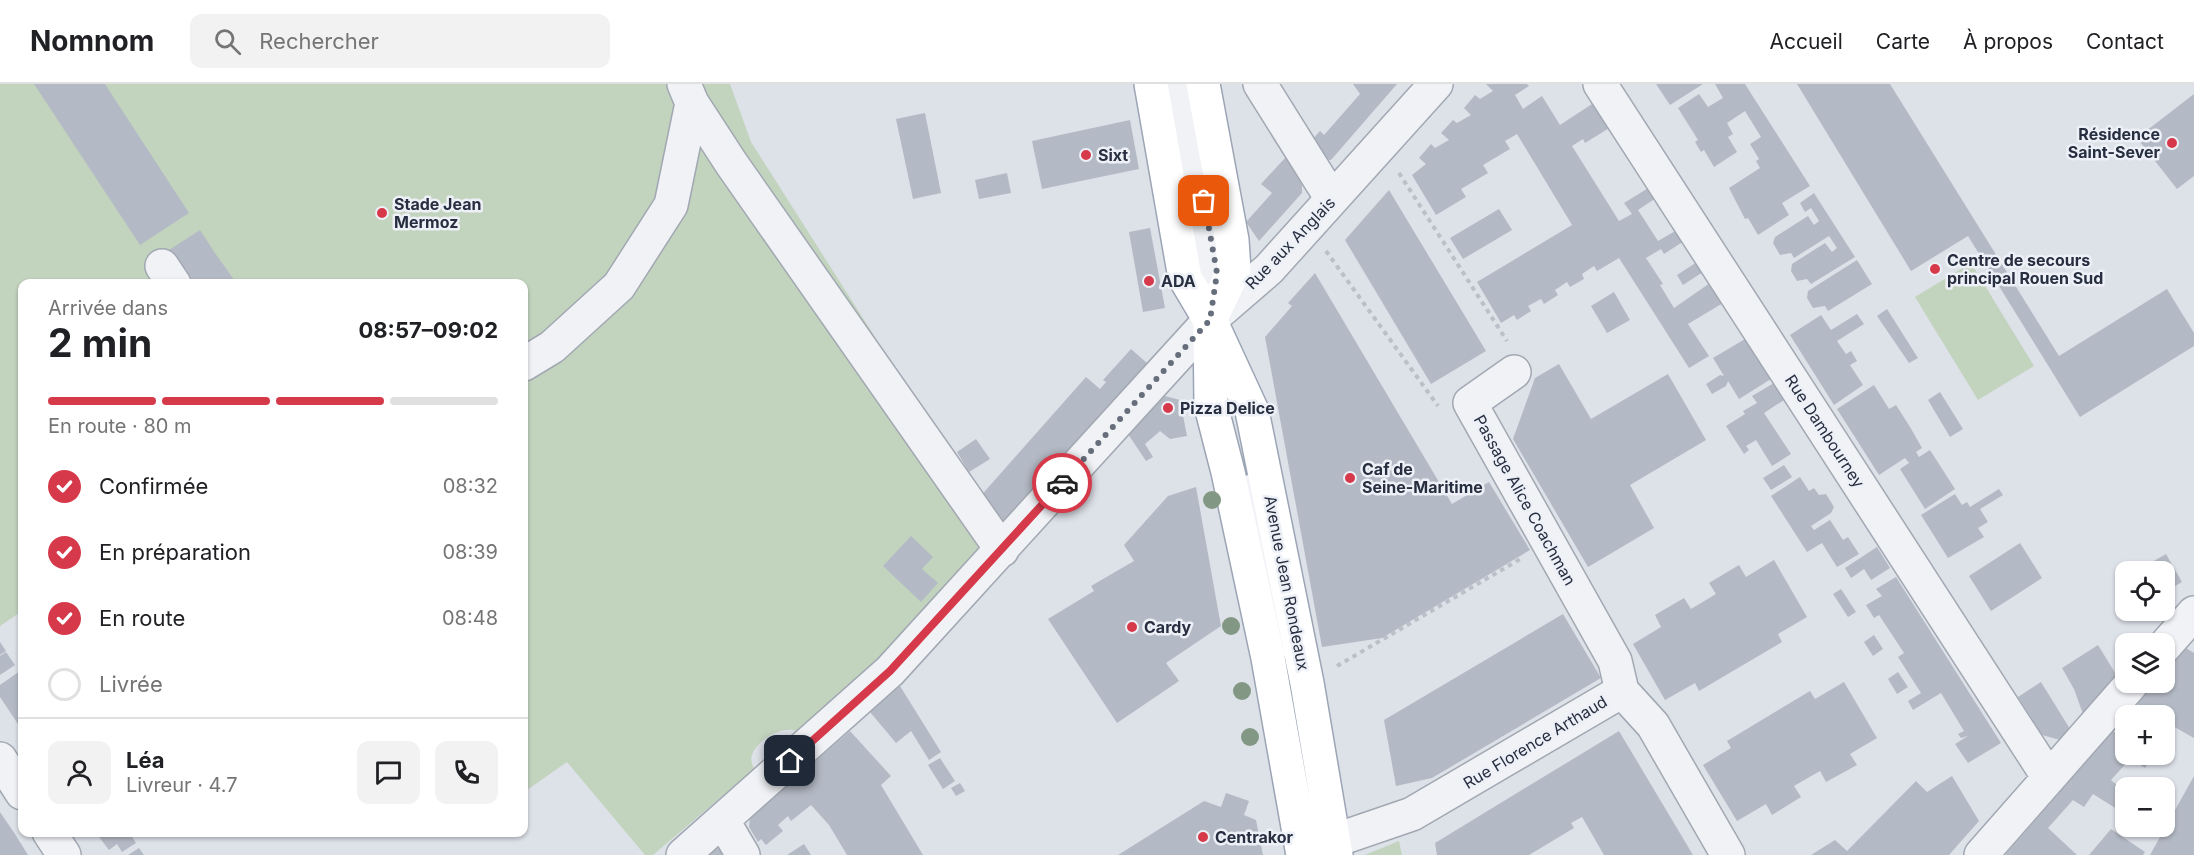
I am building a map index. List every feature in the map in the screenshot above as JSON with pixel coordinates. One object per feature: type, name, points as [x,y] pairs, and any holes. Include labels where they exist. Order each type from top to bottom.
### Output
[{"type":"main road","name":"Avenue Jean Rondeaux","points":[[1151,84],[1185,278],[1210,320],[1252,411],[1306,683],[1330,850]]},
{"type":"main road","name":"Avenue Jean Rondeaux","points":[[1203,84],[1232,240],[1234,270],[1210,320],[1211,406],[1228,472],[1268,658],[1303,855]]},
{"type":"street","name":"Avenue Jean Rondeaux","points":[[1183,84],[1217,273],[1210,320],[1236,402],[1330,850]]},
{"type":"street","points":[[1260,84],[1332,199]]},
{"type":"street","name":"Rue aux Anglais","points":[[683,855],[890,671],[1210,320],[1269,269],[1436,84]]},
{"type":"street","name":"Rue Dambourney","points":[[1600,84],[2049,778]]},
{"type":"street","points":[[528,361],[552,346],[619,286],[671,206],[688,94]]},
{"type":"street","points":[[688,94],[730,163],[1002,550]]},
{"type":"street","name":"Passage Alice Coachman","points":[[1514,372],[1470,403],[1615,661],[1622,691]]},
{"type":"street","points":[[2175,635],[2194,613]]},
{"type":"street","name":"Rue Florence Arthaud","points":[[1330,850],[1412,814],[1622,691],[1653,726],[1728,855]]},
{"type":"street","points":[[1981,855],[2123,693]]},
{"type":"street","points":[[0,759],[18,787]]},
{"type":"street","points":[[723,821],[743,855]]},
{"type":"street","points":[[52,837],[64,855]]},
{"type":"path","points":[[1382,146],[1514,351],[1514,372]]},
{"type":"path","points":[[1308,226],[1439,408],[1470,403]]},
{"type":"path","points":[[1306,683],[1549,543]]},
{"type":"green space","points":[[0,84],[730,84],[751,142],[997,529],[878,661],[796,731],[784,730],[764,739],[751,757],[754,769],[653,855],[645,855],[567,762],[528,789],[528,279],[18,279],[18,614],[0,626]]},
{"type":"green space","points":[[1971,263],[2034,366],[1978,400],[1915,297]]},
{"type":"green space","points":[[1399,841],[1402,855],[1365,855]]},
{"type":"building","points":[[34,84],[105,84],[189,213],[140,245]]},
{"type":"building","points":[[1353,84],[1397,84],[1331,160],[1322,159],[1311,141],[1320,131],[1324,135],[1360,94]]},
{"type":"building","points":[[1486,84],[1527,84],[1529,86],[1515,95],[1523,109],[1542,96],[1560,125],[1595,102],[1611,127],[1585,143],[1583,139],[1572,146],[1619,221],[1632,214],[1624,203],[1650,187],[1656,198],[1638,210],[1658,241],[1677,230],[1684,241],[1664,254],[1661,249],[1646,258],[1663,284],[1660,285],[1674,308],[1710,283],[1723,303],[1688,324],[1709,356],[1689,368],[1619,258],[1597,271],[1594,266],[1582,274],[1584,279],[1570,287],[1567,282],[1555,290],[1558,295],[1544,304],[1541,299],[1528,306],[1531,311],[1517,320],[1514,315],[1501,323],[1477,282],[1572,225],[1517,134],[1505,141],[1510,149],[1483,165],[1488,173],[1461,189],[1466,197],[1436,215],[1412,175],[1426,164],[1419,158],[1431,144],[1435,148],[1449,140],[1441,133],[1453,120],[1457,123],[1471,115],[1464,108],[1475,95],[1480,99],[1493,91]]},
{"type":"building","points":[[1656,84],[1703,84],[1670,105]]},
{"type":"building","points":[[1715,84],[1745,84],[1810,186],[1782,203],[1789,215],[1758,235],[1748,218],[1745,219],[1729,188],[1760,168],[1756,161],[1759,159],[1750,144],[1761,137],[1745,111],[1727,123],[1733,134],[1728,137],[1737,152],[1714,167],[1704,150],[1701,152],[1695,142],[1698,140],[1678,108],[1699,94],[1708,107],[1723,98]]},
{"type":"building","points":[[1797,84],[1890,84],[2059,356],[2167,289],[2194,333],[2194,346],[2080,417],[1968,236],[1911,271]]},
{"type":"building","name":"Résidence Saint-Sever","points":[[2194,94],[2194,176],[2177,189],[2137,138]]},
{"type":"building","points":[[925,113],[941,193],[913,199],[896,119]]},
{"type":"building","name":"Sixt","points":[[1130,120],[1139,169],[1042,189],[1032,141]]},
{"type":"building","points":[[1286,157],[1302,185],[1302,193],[1259,241],[1246,222],[1272,193],[1261,184]]},
{"type":"building","points":[[1007,173],[1011,193],[979,199],[975,180]]},
{"type":"building","points":[[1389,190],[1486,351],[1431,384],[1345,240]]},
{"type":"building","points":[[1814,193],[1855,257],[1811,284],[1807,279],[1797,281],[1791,271],[1792,264],[1825,243],[1832,252],[1837,248],[1829,236],[1794,258],[1791,253],[1780,255],[1773,243],[1775,237],[1808,216],[1814,225],[1819,221],[1811,208],[1805,212],[1800,203]]},
{"type":"building","points":[[1499,209],[1512,230],[1463,259],[1450,238]]},
{"type":"building","name":"ADA","points":[[1150,228],[1165,308],[1143,312],[1129,232]]},
{"type":"building","points":[[200,230],[233,279],[188,279],[169,250]]},
{"type":"building","points":[[1857,260],[1872,284],[1828,311],[1825,306],[1813,308],[1807,298],[1808,291]]},
{"type":"building","points":[[1697,262],[1703,272],[1683,285],[1677,275]]},
{"type":"building","points":[[1315,273],[1452,504],[1489,482],[1530,550],[1382,638],[1322,647],[1265,337],[1292,306],[1288,303]]},
{"type":"building","points":[[1614,292],[1630,320],[1607,333],[1591,306]]},
{"type":"building","points":[[1887,309],[1918,358],[1909,363],[1877,316]]},
{"type":"building","points":[[1857,314],[1864,324],[1837,341],[1846,354],[1851,351],[1857,361],[1850,365],[1863,385],[1834,405],[1790,335],[1821,315],[1831,330]]},
{"type":"building","points":[[1745,339],[1771,379],[1739,399],[1728,381],[1726,386],[1712,394],[1706,384],[1720,375],[1724,376],[1713,358]]},
{"type":"building","points":[[1131,349],[1147,363],[997,529],[978,499],[1086,377],[1100,389],[1106,382],[1103,380]]},
{"type":"building","points":[[1559,364],[1591,419],[1668,374],[1706,440],[1630,485],[1654,528],[1588,567],[1513,439],[1535,378]]},
{"type":"building","points":[[1774,383],[1784,400],[1764,413],[1791,454],[1772,466],[1756,440],[1746,446],[1749,450],[1744,454],[1726,426],[1745,414],[1743,411],[1757,403],[1752,396]]},
{"type":"building","points":[[1874,385],[1889,409],[1896,405],[1910,427],[1922,448],[1916,452],[1919,457],[1930,450],[1955,489],[1925,509],[1900,469],[1909,463],[1905,458],[1879,475],[1837,409]]},
{"type":"building","points":[[1940,392],[1963,429],[1950,437],[1928,400]]},
{"type":"building","points":[[1161,395],[1180,400],[1187,436],[1170,439],[1160,431],[1145,444],[1153,457],[1146,461],[1128,434]]},
{"type":"building","points":[[976,439],[990,459],[969,472],[957,452]]},
{"type":"building","points":[[1784,465],[1792,477],[1771,490],[1763,478]]},
{"type":"building","points":[[1800,477],[1809,491],[1814,488],[1819,495],[1826,494],[1834,507],[1831,513],[1811,526],[1814,530],[1830,520],[1843,540],[1848,537],[1859,554],[1837,567],[1822,543],[1807,552],[1771,496]]},
{"type":"building","name":"Cardy","points":[[1196,487],[1221,626],[1166,663],[1179,681],[1117,723],[1048,619],[1094,591],[1091,586],[1134,561],[1124,545],[1168,496]]},
{"type":"building","points":[[1999,489],[2003,495],[1980,509],[1988,522],[1978,528],[1984,537],[1948,558],[1921,515],[1955,494],[1962,505],[1967,502],[1970,507]]},
{"type":"building","points":[[911,536],[933,557],[922,569],[938,583],[921,602],[883,566]]},
{"type":"building","points":[[2020,543],[2042,578],[1991,611],[1969,576]]},
{"type":"building","points":[[1877,547],[1890,568],[1871,580],[1864,569],[1851,578],[1845,568]]},
{"type":"building","points":[[2166,554],[2170,561],[2154,561]]},
{"type":"building","points":[[1774,560],[1807,617],[1778,634],[1782,642],[1699,691],[1695,683],[1665,700],[1633,644],[1661,627],[1655,615],[1684,598],[1691,609],[1716,594],[1709,583],[1739,565],[1746,577]]},
{"type":"building","points":[[2175,570],[2182,582],[2175,586]]},
{"type":"building","points":[[1896,577],[2001,743],[1968,763],[1955,744],[1968,736],[1961,738],[1958,734],[1964,731],[1941,693],[1913,710],[1908,701],[1921,693],[1898,657],[1904,653],[1879,615],[1874,618],[1866,605],[1882,596],[1876,589]]},
{"type":"building","points":[[1841,589],[1856,612],[1848,617],[1833,594]]},
{"type":"building","points":[[1563,614],[1601,678],[1432,778],[1396,786],[1384,720]]},
{"type":"building","points":[[1874,635],[1883,649],[1873,656],[1864,642]]},
{"type":"building","points":[[0,642],[6,651],[0,655]]},
{"type":"building","points":[[2098,645],[2115,673],[2115,678],[2083,714],[2074,689],[2062,668]]},
{"type":"building","points":[[2186,648],[2194,653],[2194,738],[2175,727],[2175,705],[2137,704],[2146,693],[2175,693],[2175,660]]},
{"type":"building","points":[[6,652],[15,665],[0,675],[0,656]]},
{"type":"building","points":[[18,672],[18,724],[0,697],[0,685]]},
{"type":"building","points":[[1898,672],[1908,687],[1897,694],[1888,679]]},
{"type":"building","points":[[1844,682],[1877,738],[1850,754],[1857,765],[1826,782],[1820,771],[1794,786],[1801,797],[1772,815],[1766,804],[1737,821],[1703,765],[1731,748],[1727,741],[1810,691],[1815,699]]},
{"type":"building","points":[[2041,682],[2070,729],[2060,740],[2042,735],[2018,697]]},
{"type":"building","points":[[900,686],[941,752],[929,760],[911,731],[896,743],[870,712]]},
{"type":"building","points":[[850,731],[891,776],[881,785],[923,855],[847,855],[829,825],[811,805],[791,821],[788,816],[778,825],[783,831],[766,845],[761,839],[758,842],[749,827],[750,818]]},
{"type":"building","points":[[1619,731],[1693,855],[1604,855],[1582,817],[1571,823],[1574,828],[1529,855],[1437,855],[1435,843]]},
{"type":"building","points":[[2113,731],[2115,732],[2115,765],[2125,765],[2111,780],[2115,783],[2115,808],[2093,794],[2084,807],[2073,800],[2048,828],[2077,855],[2005,855]]},
{"type":"building","points":[[940,758],[955,781],[943,789],[928,765]]},
{"type":"building","points":[[1952,776],[1979,821],[1949,855],[1811,855],[1835,840],[1847,851],[1916,781],[1927,792]]},
{"type":"building","points":[[2194,776],[2194,855],[2150,855],[2160,837],[2175,837],[2175,810]]},
{"type":"building","points":[[960,783],[965,791],[956,796],[951,788]]},
{"type":"building","name":"Centrakor","points":[[1226,793],[1249,801],[1244,815],[1256,820],[1263,855],[1118,855],[1204,801],[1221,807]]},
{"type":"building","points":[[0,812],[15,834],[28,855],[0,855]]},
{"type":"building","points":[[2111,829],[2115,832],[2115,837],[2123,837],[2145,852],[2143,855],[2089,855]]},
{"type":"building","points":[[99,837],[132,837],[136,843],[122,852],[117,844],[109,850]]},
{"type":"building","points":[[804,844],[811,855],[787,855]]},
{"type":"building","points":[[139,848],[144,855],[128,855]]},
{"type":"building","points":[[715,848],[724,849],[728,855],[707,855]]},
{"type":"way so far","points":[[1062,483],[1210,320],[1217,273],[1204,201]]},
{"type":"place","name":"Résidence Saint-Sever","points":[[2172,143]]},
{"type":"place","name":"Sixt","points":[[1086,155]]},
{"type":"place","name":"Stade Jean Mermoz","points":[[382,213]]},
{"type":"place","name":"Centre de secours principal Rouen Sud","points":[[1935,269]]},
{"type":"place","name":"ADA","points":[[1149,281]]},
{"type":"place","name":"Pizza Delice","points":[[1168,408]]},
{"type":"place","name":"Caf de Seine-Maritime","points":[[1350,478]]},
{"type":"place","name":"Cardy","points":[[1132,627]]},
{"type":"place","name":"Centrakor","points":[[1203,837]]},
{"type":"route","points":[[790,761],[890,671],[1062,483]]}]
